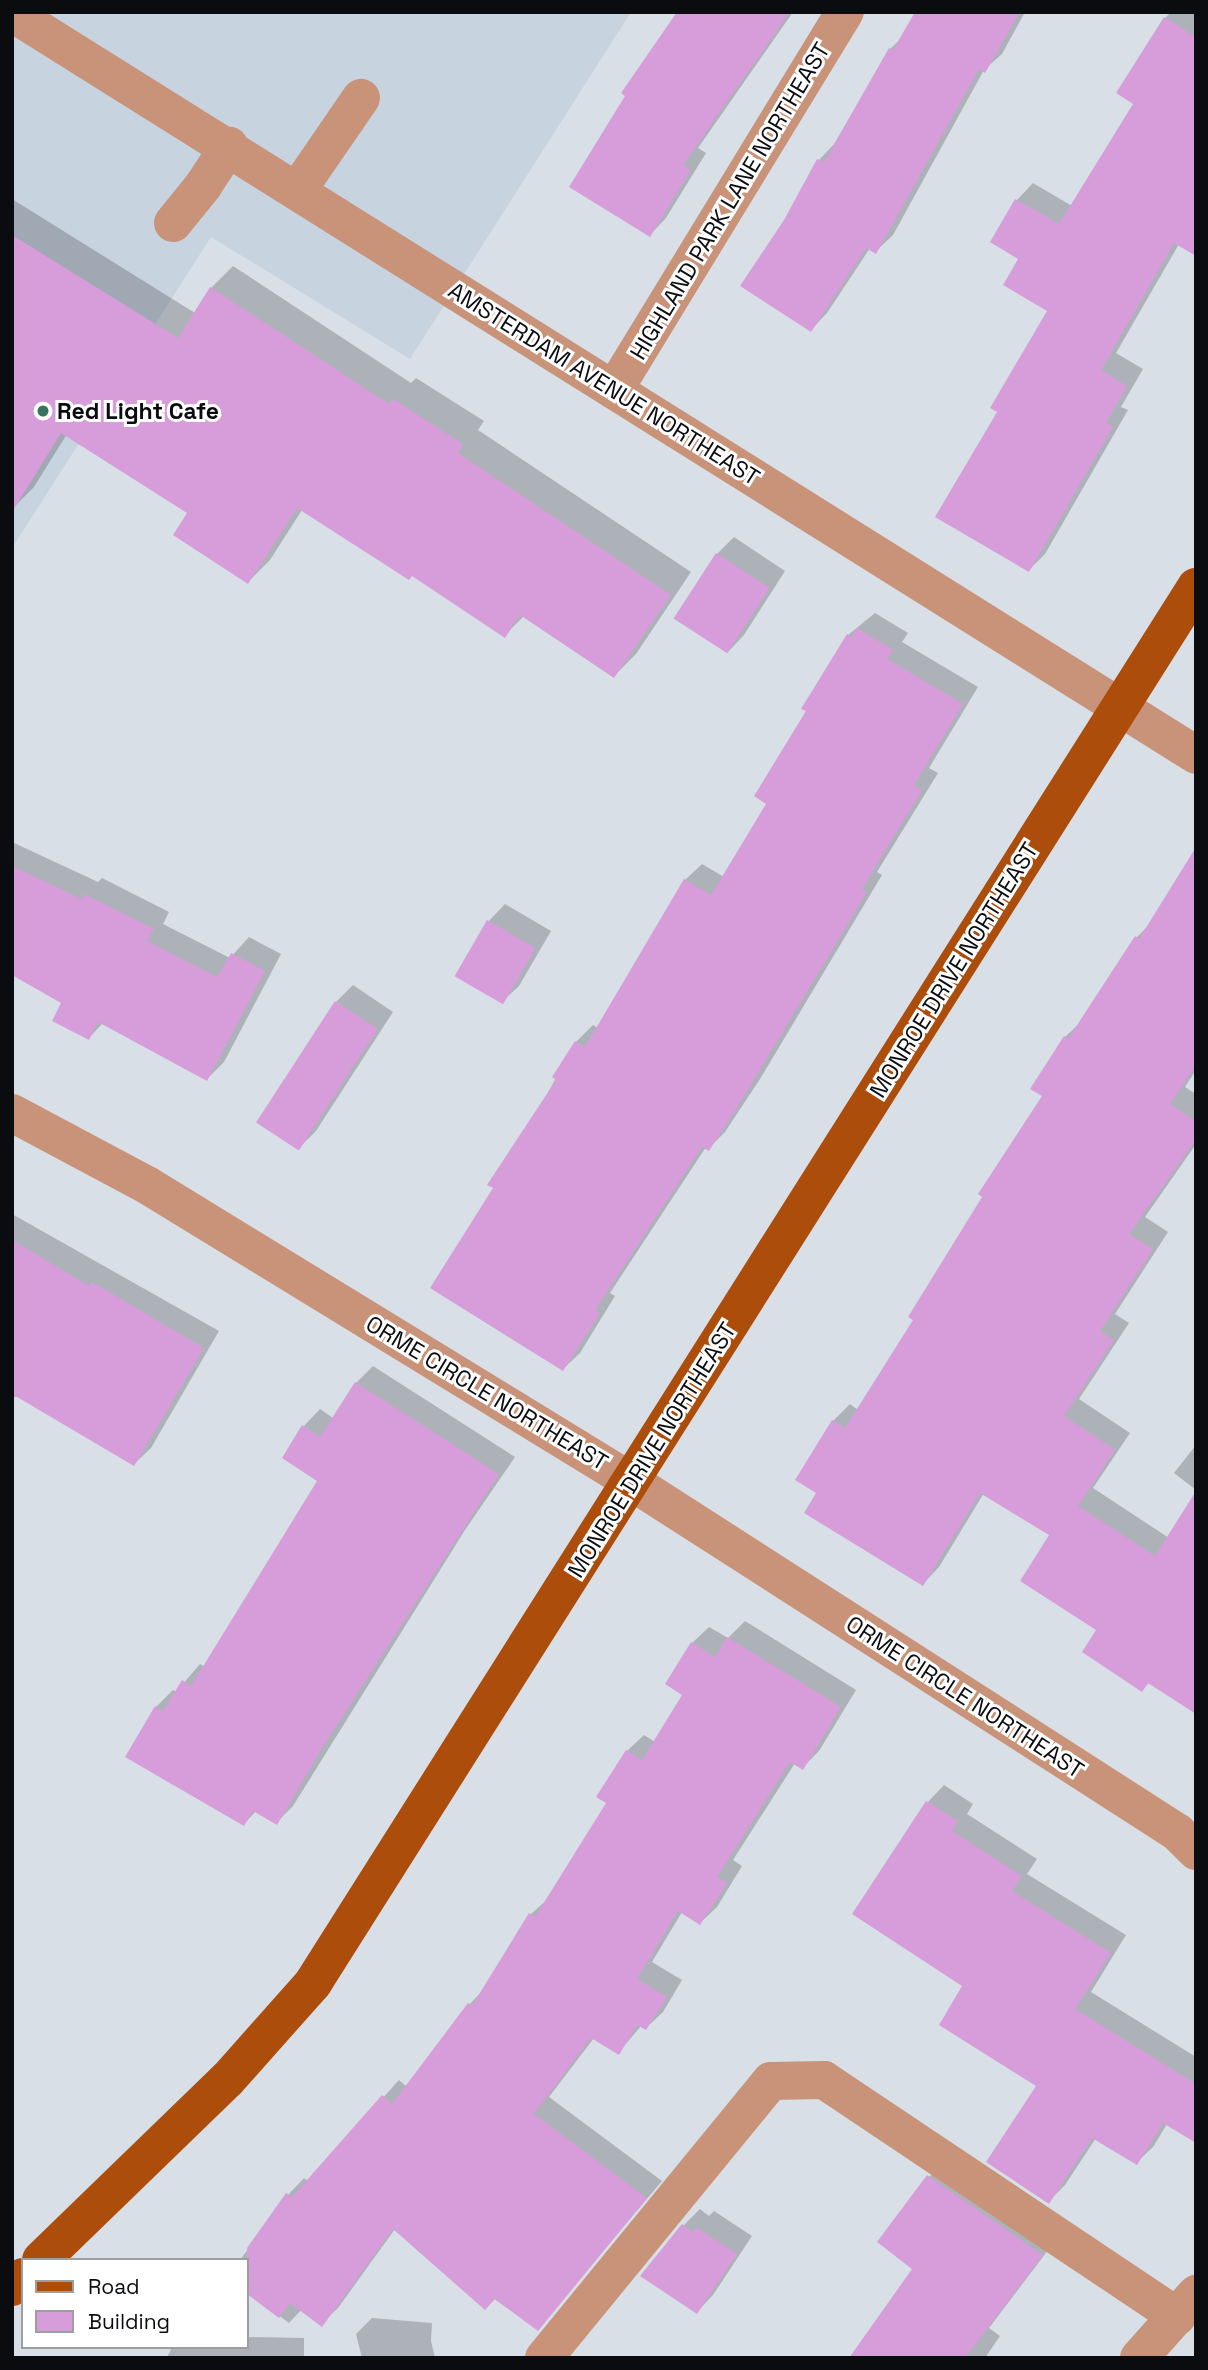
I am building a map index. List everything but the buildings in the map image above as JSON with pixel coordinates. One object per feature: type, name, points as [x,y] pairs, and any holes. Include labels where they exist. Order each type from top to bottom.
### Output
[{"type":"main road","name":"MONROE DRIVE NORTHEAST","points":[[43,2258],[227,2080],[313,1983],[1196,587]]},
{"type":"street","name":"HIGHLAND PARK LANE NORTHEAST","points":[[614,390],[845,12]]},
{"type":"street","name":"AMSTERDAM AVENUE NORTHEAST","points":[[12,13],[229,146],[1196,755]]},
{"type":"street","points":[[297,191],[361,98]]},
{"type":"street","points":[[173,223],[203,187],[229,146]]},
{"type":"street","name":"ORME CIRCLE NORTHEAST","points":[[12,1113],[147,1185],[632,1482],[1177,1832],[1196,1851]]},
{"type":"street","points":[[544,2358],[771,2081],[824,2080],[1186,2305],[1139,2358]]},
{"type":"shaded area","points":[[12,12],[631,12],[410,359],[211,237],[12,548]]},
{"type":"place","name":"Red Light Cafe","points":[[43,411]]}]
